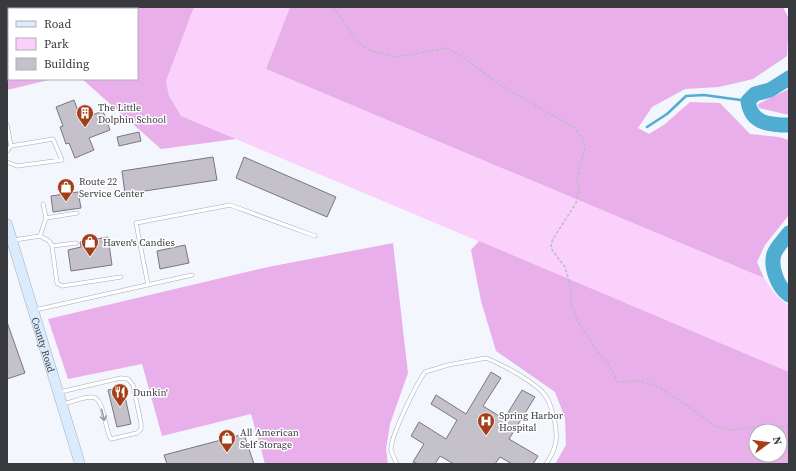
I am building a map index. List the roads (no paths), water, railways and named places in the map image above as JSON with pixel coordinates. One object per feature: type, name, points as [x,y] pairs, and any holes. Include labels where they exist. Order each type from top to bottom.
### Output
[{"type":"main road","name":"County Road","points":[[7,224],[80,464]]},
{"type":"lane","points":[[7,124],[11,146]]},
{"type":"lane","points":[[7,151],[11,146],[53,139],[62,160],[16,166],[7,162]]},
{"type":"lane","points":[[40,236],[46,218],[43,204]]},
{"type":"lane","points":[[148,285],[136,223],[230,205],[315,236]]},
{"type":"lane","points":[[46,218],[76,213]]},
{"type":"lane","points":[[13,241],[40,236],[49,241],[52,246],[56,280],[59,285],[62,286],[121,277]]},
{"type":"lane","points":[[52,246],[76,242]]},
{"type":"lane","points":[[34,310],[192,276]]},
{"type":"lane","points":[[397,464],[391,449],[393,440],[410,400],[425,372],[448,365],[486,358],[535,386],[544,394],[549,402],[557,433],[553,452],[546,464]]},
{"type":"lane","points":[[59,392],[121,378],[128,379],[133,385],[141,429],[137,433],[112,439],[108,434],[100,403],[97,399],[91,397],[62,404]]},
{"type":"waterway","points":[[789,78],[770,90],[755,94],[748,101],[753,114],[762,122],[789,125]]},
{"type":"waterway","points":[[647,127],[667,114],[686,96],[704,95],[748,101]]},
{"type":"waterway","points":[[789,233],[777,248],[773,259],[774,271],[778,282],[789,295]]},
{"type":"place","name":"The Little Dolphin School","points":[[85,128]]},
{"type":"place","name":"Route 22 Service Center","points":[[66,202]]},
{"type":"place","name":"Haven's Candies","points":[[90,257]]},
{"type":"place","name":"Dunkin'","points":[[120,407]]},
{"type":"place","name":"Spring Harbor Hospital","points":[[486,436]]},
{"type":"place","name":"All American Self Storage","points":[[227,453]]}]
